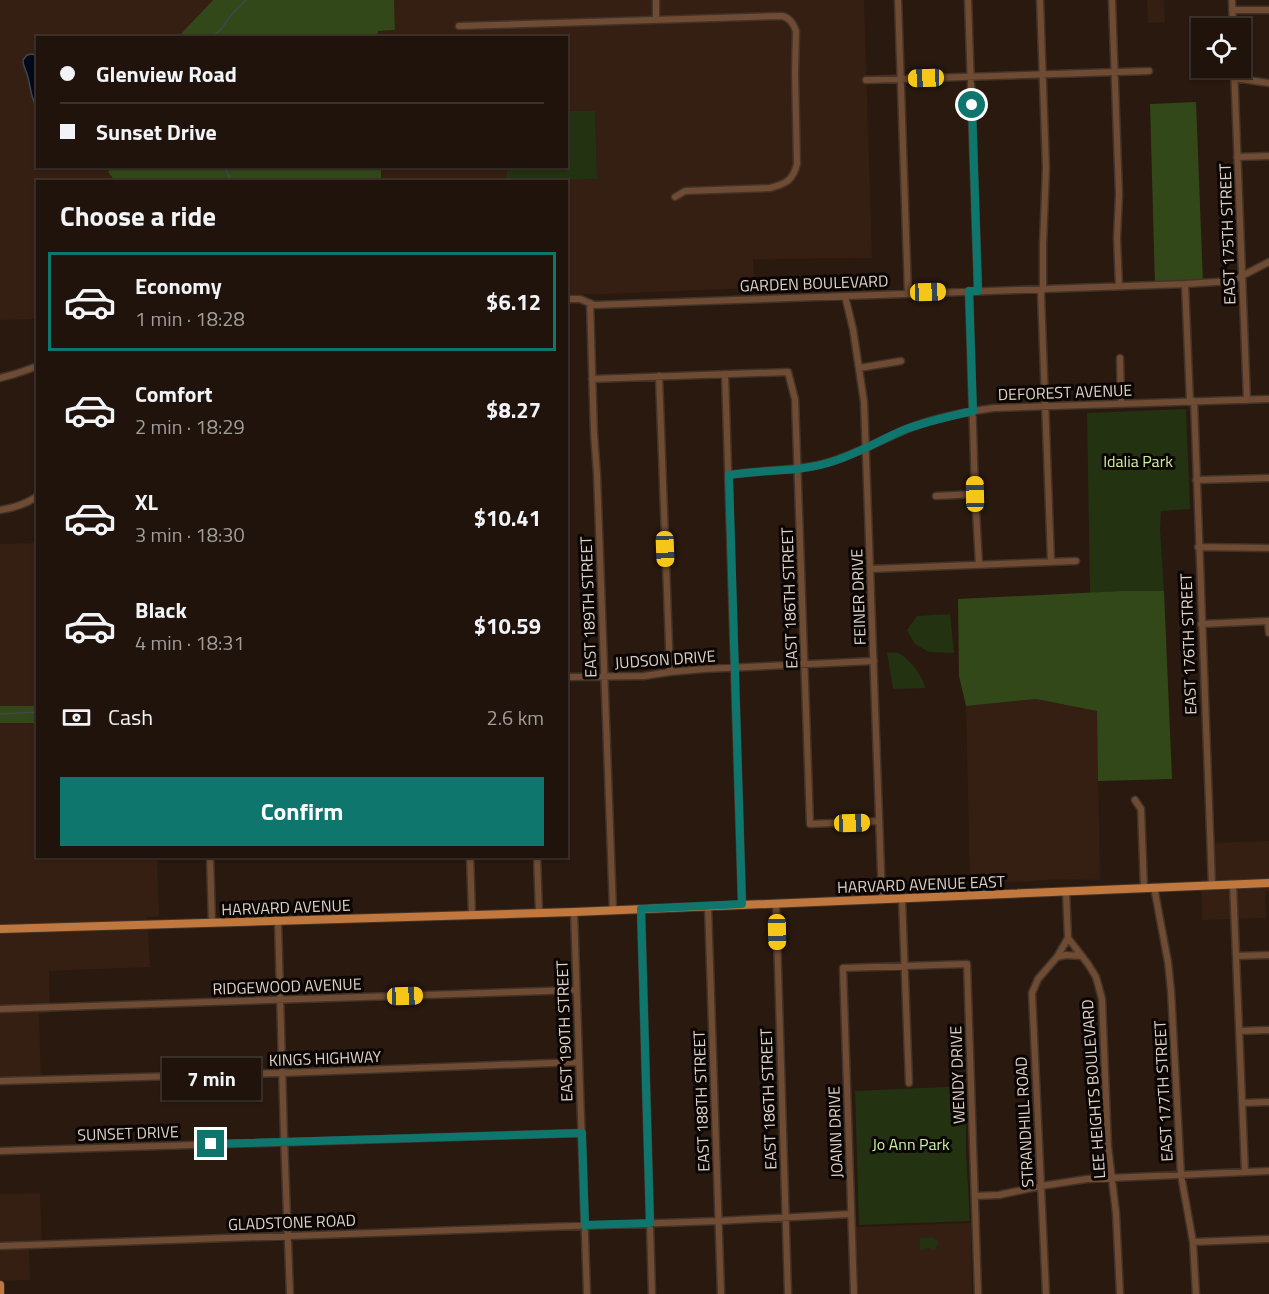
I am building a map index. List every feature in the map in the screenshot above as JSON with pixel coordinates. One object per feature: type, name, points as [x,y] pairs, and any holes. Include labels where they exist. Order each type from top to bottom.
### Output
[{"type":"main road","name":"HARVARD AVENUE EAST","points":[[574,912],[1269,883]]},
{"type":"main road","name":"HARVARD AVENUE","points":[[0,930],[574,912]]},
{"type":"main road","points":[[0,1285],[0,1294]]},
{"type":"street","points":[[656,0],[656,19]]},
{"type":"street","points":[[898,0],[908,293]]},
{"type":"street","points":[[969,0],[978,291]]},
{"type":"street","points":[[1040,0],[1046,168],[1041,294],[1051,561]]},
{"type":"street","points":[[1112,0],[1119,195],[1117,238],[1119,286]]},
{"type":"street","points":[[1232,0],[1232,18]]},
{"type":"street","points":[[1232,10],[1269,10]]},
{"type":"street","points":[[459,26],[782,16],[790,20],[796,31],[797,164],[795,174],[789,180],[770,188],[685,191],[675,197]]},
{"type":"street","points":[[866,80],[1149,71]]},
{"type":"street","points":[[1234,78],[1269,83]]},
{"type":"street","name":"EAST 175TH STREET","points":[[1234,78],[1247,400]]},
{"type":"street","points":[[1237,157],[1269,156]]},
{"type":"street","name":"GARDEN BOULEVARD","points":[[568,299],[580,299],[594,304],[1185,284],[1232,281],[1269,262]]},
{"type":"street","name":"EAST 176TH STREET","points":[[1185,284],[1196,480],[1212,885]]},
{"type":"street","points":[[969,291],[979,564]]},
{"type":"street","name":"FEINER DRIVE","points":[[845,296],[860,368],[864,402],[882,899]]},
{"type":"street","name":"EAST 189TH STREET","points":[[590,303],[613,910]]},
{"type":"street","points":[[1120,358],[1121,403]]},
{"type":"street","points":[[860,368],[901,361]]},
{"type":"street","points":[[0,378],[36,367]]},
{"type":"street","name":"EAST 186TH STREET","points":[[725,374],[788,372],[795,399],[810,824],[879,821]]},
{"type":"street","points":[[592,379],[725,374],[742,904]]},
{"type":"street","points":[[659,376],[670,672]]},
{"type":"street","name":"DEFOREST AVENUE","points":[[729,475],[798,470],[833,462],[922,423],[994,408],[1269,399]]},
{"type":"street","points":[[1196,480],[1269,478]]},
{"type":"street","points":[[936,496],[975,494]]},
{"type":"street","points":[[0,510],[14,508],[36,497]]},
{"type":"street","points":[[1198,547],[1269,548]]},
{"type":"street","points":[[870,570],[1076,561]]},
{"type":"street","points":[[1201,624],[1269,621],[1269,633]]},
{"type":"street","name":"JUDSON DRIVE","points":[[568,676],[644,676],[670,672],[873,661]]},
{"type":"street","points":[[1135,800],[1141,809],[1144,888]]},
{"type":"street","points":[[210,858],[212,923]]},
{"type":"street","points":[[470,858],[472,915]]},
{"type":"street","points":[[537,858],[539,913]]},
{"type":"street","points":[[1233,884],[1245,1172]]},
{"type":"street","name":"EAST 177TH STREET","points":[[1154,887],[1171,991],[1181,1175],[1193,1242],[1196,1294]]},
{"type":"street","points":[[1066,891],[1068,938]]},
{"type":"street","points":[[902,898],[909,1083]]},
{"type":"street","name":"EAST 186TH STREET","points":[[776,903],[788,1294]]},
{"type":"street","name":"EAST 188TH STREET","points":[[708,906],[721,1294]]},
{"type":"street","points":[[641,909],[652,1294]]},
{"type":"street","name":"EAST 190TH STREET","points":[[574,912],[587,1294]]},
{"type":"street","points":[[278,921],[290,1294]]},
{"type":"street","name":"LEE HEIGHTS BOULEVARD","points":[[1068,938],[1096,977],[1102,999],[1108,1146],[1116,1213],[1120,1294]]},
{"type":"street","name":"STRANDHILL ROAD","points":[[1046,1294],[1032,993],[1038,979],[1057,957],[1068,938]]},
{"type":"street","points":[[1236,956],[1269,955]]},
{"type":"street","points":[[1057,957],[1082,956]]},
{"type":"street","name":"WENDY DRIVE","points":[[904,966],[967,964],[978,1294]]},
{"type":"street","name":"JOANN DRIVE","points":[[854,1294],[843,968],[904,966]]},
{"type":"street","name":"RIDGEWOOD AVENUE","points":[[0,1009],[576,990]]},
{"type":"street","points":[[1239,1031],[1269,1030]]},
{"type":"street","name":"KINGS HIGHWAY","points":[[0,1081],[579,1062]]},
{"type":"street","points":[[1242,1103],[1269,1102]]},
{"type":"street","name":"SUNSET DRIVE","points":[[0,1151],[582,1133]]},
{"type":"street","points":[[975,1196],[999,1195],[1087,1179],[1269,1171]]},
{"type":"street","name":"GLADSTONE ROAD","points":[[0,1246],[718,1221],[851,1214]]},
{"type":"street","points":[[1193,1242],[1269,1239]]},
{"type":"shaded area","points":[[0,0],[213,0],[179,36],[36,36],[36,168],[111,168],[108,172],[114,180],[36,180],[36,319],[0,320]]},
{"type":"shaded area","points":[[394,0],[864,0],[872,258],[753,259],[755,288],[568,294],[568,180],[535,180],[597,179],[595,111],[568,111],[568,36],[378,36],[377,31],[395,30]]},
{"type":"shaded area","points":[[1147,0],[1164,0],[1165,22],[1148,23]]},
{"type":"shaded area","points":[[381,168],[507,168],[507,180],[381,180]]},
{"type":"shaded area","points":[[36,543],[36,858],[157,858],[159,916],[147,917],[150,967],[49,971],[50,1013],[39,1014],[41,1080],[0,1081],[0,544]]},
{"type":"shaded area","points":[[1036,699],[1097,711],[1100,880],[970,881],[966,706]]},
{"type":"shaded area","points":[[1269,841],[1269,891],[1265,891],[1266,918],[1202,920],[1201,880],[1216,879],[1213,843]]},
{"type":"shaded area","points":[[40,1193],[42,1245],[29,1245],[30,1280],[0,1281],[0,1194]]},
{"type":"shaded area","points":[[971,1223],[972,1294],[859,1294],[855,1227]]},
{"type":"green space","points":[[213,0],[394,0],[395,30],[378,31],[377,36],[179,36]]},
{"type":"green space","points":[[1196,102],[1203,283],[1155,285],[1150,104]]},
{"type":"green space","points":[[568,111],[595,111],[597,179],[507,180],[507,168],[568,168]]},
{"type":"green space","points":[[111,168],[381,168],[381,180],[114,180],[108,172]]},
{"type":"green space","name":"Idalia Park","points":[[1186,409],[1190,509],[1161,511],[1164,591],[1090,593],[1087,413]]},
{"type":"green space","points":[[1164,591],[1172,779],[1098,781],[1097,711],[1036,699],[966,706],[959,676],[958,599]]},
{"type":"green space","points":[[950,614],[954,653],[929,652],[915,644],[907,630],[917,616]]},
{"type":"green space","points":[[887,652],[898,653],[911,663],[919,673],[925,688],[893,689]]},
{"type":"green space","points":[[0,706],[36,706],[36,723],[0,723]]},
{"type":"green space","name":"Jo Ann Park","points":[[966,1086],[966,1153],[970,1221],[859,1225],[855,1091]]},
{"type":"green space","points":[[932,1237],[938,1241],[935,1249],[924,1249],[923,1251],[920,1249],[920,1238]]},
{"type":"water","points":[[27,55],[36,56],[36,106],[23,62]]},
{"type":"waterway","points":[[213,36],[246,0]]},
{"type":"waterway","points":[[225,168],[231,180]]},
{"type":"waterway","points":[[0,714],[36,712]]},
{"type":"route","points":[[211,1144],[582,1133],[585,1225],[650,1223],[641,909],[742,904],[729,475],[798,470],[833,462],[922,423],[973,411],[969,291],[978,291],[972,105]]}]
